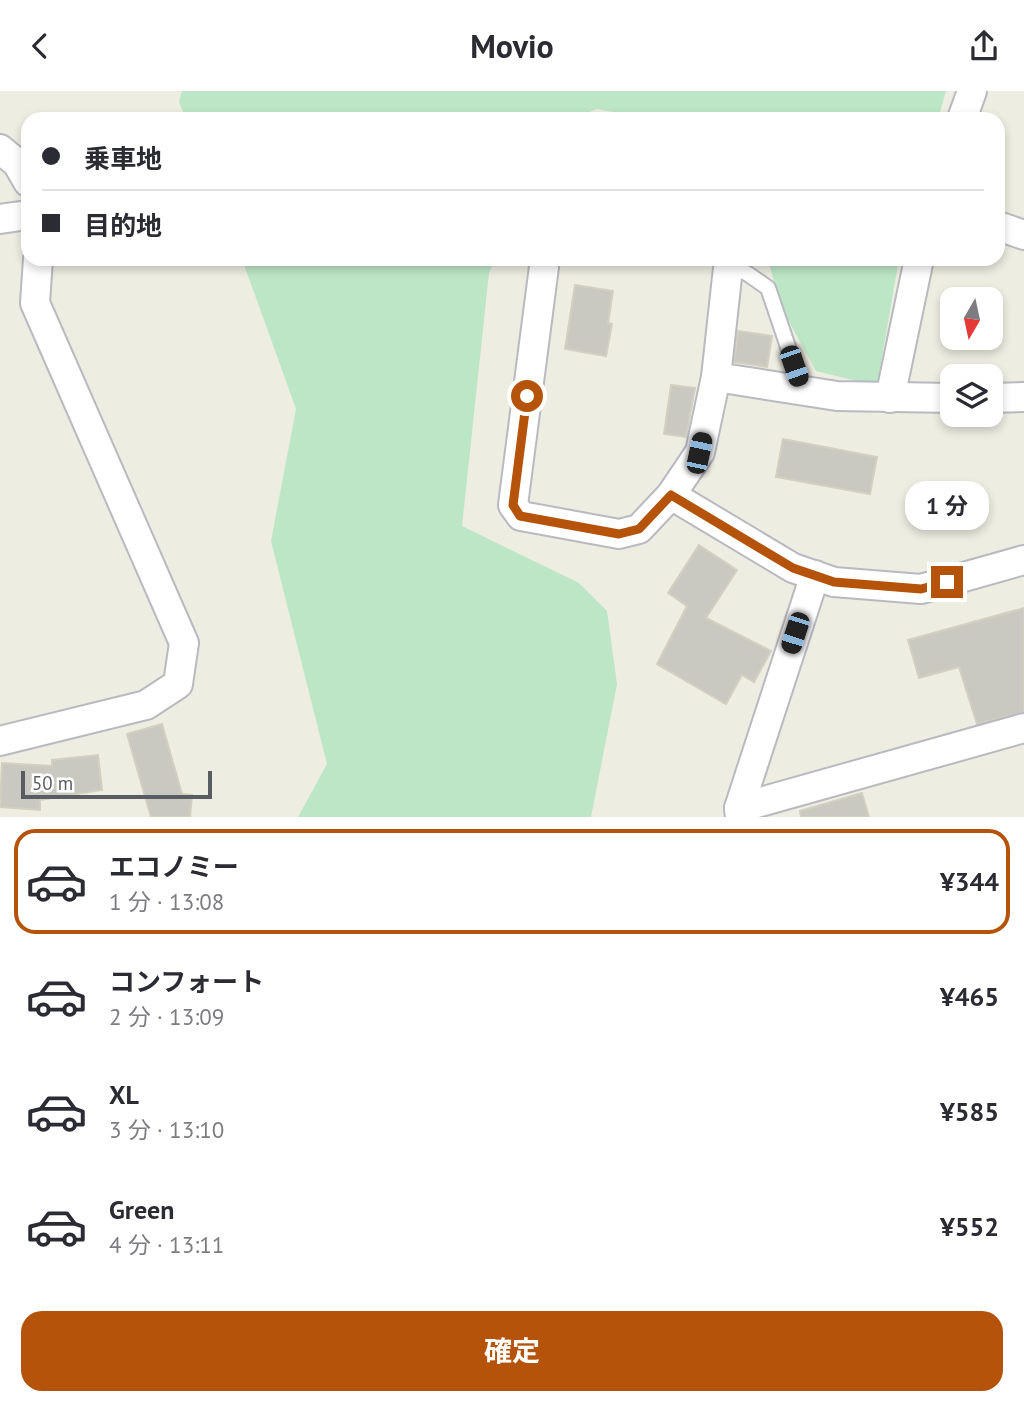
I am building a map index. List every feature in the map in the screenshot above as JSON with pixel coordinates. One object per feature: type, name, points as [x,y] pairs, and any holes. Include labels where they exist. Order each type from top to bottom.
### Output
[{"type":"street","points":[[964,112],[972,91]]},
{"type":"street","points":[[0,149],[21,170]]},
{"type":"street","points":[[0,219],[21,216]]},
{"type":"street","points":[[1005,228],[1024,235]]},
{"type":"street","points":[[0,741],[146,705],[178,684],[184,643],[35,303],[38,266]]},
{"type":"street","points":[[544,266],[513,505],[520,516],[619,534],[639,529],[671,495],[699,453],[716,377],[729,266]]},
{"type":"street","points":[[890,398],[918,266]]},
{"type":"street","points":[[716,377],[837,396],[940,398]]},
{"type":"street","points":[[1003,398],[1024,397]]},
{"type":"street","points":[[671,495],[793,568],[834,582],[921,589],[1024,560]]},
{"type":"street","points":[[739,813],[815,575]]},
{"type":"street","points":[[739,813],[1024,728]]},
{"type":"lane","points":[[735,266],[768,288],[803,391]]},
{"type":"green space","points":[[182,91],[946,91],[940,112],[614,112],[597,109],[589,112],[183,112],[179,102]]},
{"type":"green space","points":[[245,266],[492,266],[489,273],[462,526],[579,583],[607,611],[617,684],[591,817],[298,817],[327,764],[271,541],[296,409]]},
{"type":"green space","points":[[770,266],[898,266],[877,386],[816,371],[780,305]]},
{"type":"building","points":[[575,285],[613,291],[608,323],[612,324],[606,356],[565,349]]},
{"type":"building","points":[[738,331],[772,336],[767,367],[734,362]]},
{"type":"building","points":[[671,385],[695,388],[686,437],[664,434]]},
{"type":"building","points":[[783,439],[877,457],[870,494],[776,477]]},
{"type":"building","points":[[699,545],[737,570],[706,618],[771,651],[754,682],[742,675],[726,704],[657,664],[687,606],[668,593]]},
{"type":"building","points":[[1024,608],[1024,712],[977,724],[959,667],[919,678],[908,640]]},
{"type":"building","points":[[162,724],[182,794],[192,795],[190,817],[151,817],[127,734]]},
{"type":"building","points":[[98,755],[102,790],[40,800],[40,810],[0,807],[2,763],[52,766],[52,760]]},
{"type":"building","points":[[862,793],[869,817],[801,817],[800,811]]},
{"type":"route","points":[[527,396],[513,505],[520,516],[619,534],[639,529],[671,495],[793,568],[834,582],[921,589],[947,582]]}]
